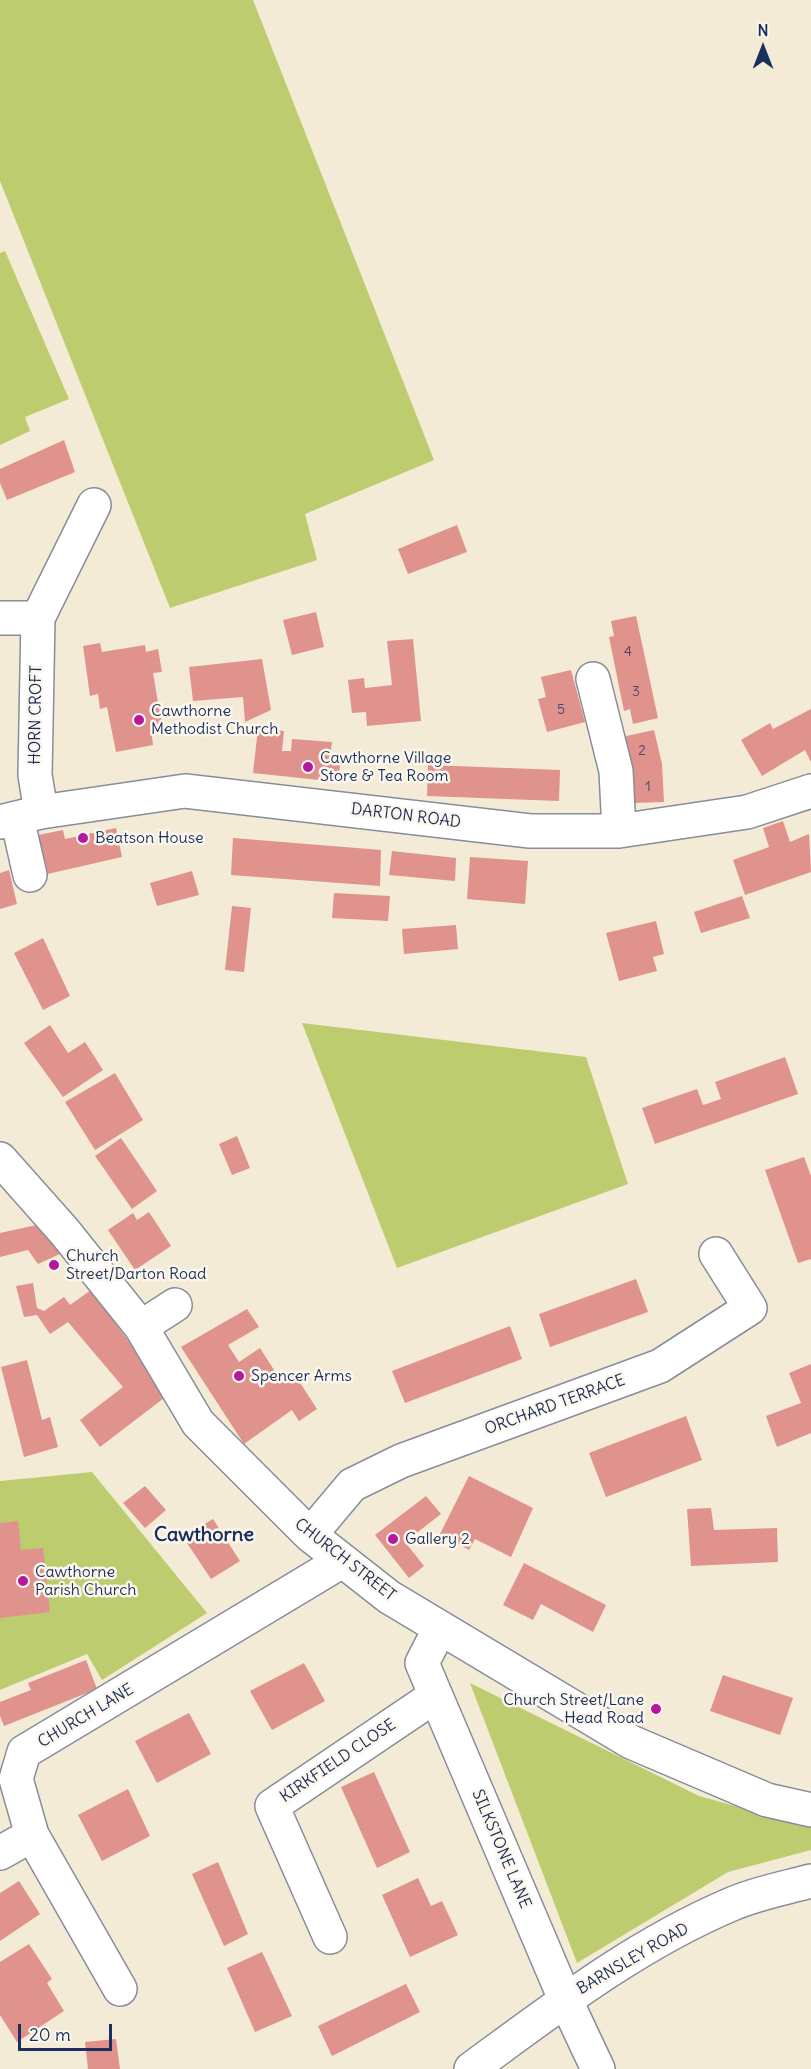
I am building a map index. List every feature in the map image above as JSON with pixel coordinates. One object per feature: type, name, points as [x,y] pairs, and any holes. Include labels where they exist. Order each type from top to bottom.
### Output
[{"type":"street","name":"HORN CROFT","points":[[30,875],[19,817],[34,775],[38,618],[94,505]]},
{"type":"street","points":[[0,618],[38,618]]},
{"type":"street","points":[[593,679],[616,771],[619,831]]},
{"type":"street","name":"DARTON ROAD","points":[[19,817],[185,791],[530,831],[619,831],[747,812],[811,791]]},
{"type":"street","name":"CHURCH STREET","points":[[0,1159],[64,1231],[141,1328],[198,1423],[310,1535],[342,1561],[389,1598],[631,1743],[767,1800],[811,1810]]},
{"type":"street","name":"ORCHARD TERRACE","points":[[310,1535],[352,1485],[401,1461],[660,1366],[750,1308],[716,1254]]},
{"type":"street","points":[[141,1328],[175,1305]]},
{"type":"street","name":"CHURCH LANE","points":[[120,1989],[32,1835],[16,1779],[24,1752],[342,1561]]},
{"type":"street","name":"SILKSTONE LANE","points":[[440,1628],[422,1663],[565,1999],[598,2069]]},
{"type":"street","name":"KIRKFIELD CLOSE","points":[[330,1937],[272,1806],[435,1696]]},
{"type":"street","points":[[0,1853],[32,1835]]},
{"type":"street","name":"BARNSLEY ROAD","points":[[471,2069],[565,1999],[650,1946],[733,1903],[811,1881]]},
{"type":"green space","points":[[0,0],[253,0],[434,460],[305,514],[317,560],[170,608],[0,181]]},
{"type":"green space","points":[[5,251],[69,399],[25,417],[30,431],[0,445],[0,253]]},
{"type":"green space","points":[[302,1023],[586,1057],[628,1184],[397,1268]]},
{"type":"green space","points":[[92,1472],[207,1613],[102,1680],[87,1654],[0,1690],[0,1481]]},
{"type":"green space","points":[[470,1683],[699,1796],[811,1827],[811,1850],[728,1872],[577,1963]]},
{"type":"building","points":[[64,440],[75,472],[7,500],[0,483],[0,469]]},
{"type":"building","points":[[457,525],[467,552],[408,574],[398,549]]},
{"type":"building","points":[[316,612],[324,647],[292,655],[283,620]]},
{"type":"building","points":[[636,616],[658,718],[633,724],[630,709],[624,711],[609,637],[614,636],[611,621]]},
{"type":"building","points":[[413,639],[421,721],[367,726],[366,712],[352,713],[348,680],[364,678],[365,688],[392,685],[387,641]]},
{"type":"building","points":[[100,643],[102,652],[145,645],[146,652],[158,649],[162,672],[153,673],[162,726],[151,729],[153,745],[116,752],[107,707],[100,709],[98,694],[90,696],[83,646]]},
{"type":"building","points":[[262,659],[271,710],[245,722],[243,697],[193,701],[189,667]]},
{"type":"building","points":[[571,670],[585,722],[547,732],[538,699],[546,697],[541,677]]},
{"type":"building","points":[[811,709],[811,762],[805,750],[762,776],[741,740],[770,723],[773,729]]},
{"type":"building","points":[[258,729],[284,731],[282,751],[291,751],[292,739],[332,742],[330,756],[341,757],[338,782],[253,773]]},
{"type":"building","points":[[654,730],[662,764],[664,802],[632,803],[622,737]]},
{"type":"building","points":[[428,765],[560,770],[559,801],[427,796]]},
{"type":"building","points":[[783,821],[790,842],[809,834],[811,872],[745,895],[733,860],[769,847],[763,828]]},
{"type":"building","points":[[116,828],[122,857],[43,875],[33,836],[63,830],[65,839]]},
{"type":"building","points":[[233,838],[381,850],[380,886],[231,875]]},
{"type":"building","points":[[392,851],[456,858],[455,881],[389,875]]},
{"type":"building","points":[[470,857],[528,861],[525,904],[467,899]]},
{"type":"building","points":[[9,870],[17,904],[0,909],[0,873]]},
{"type":"building","points":[[192,871],[199,895],[157,906],[150,883]]},
{"type":"building","points":[[334,893],[390,896],[388,921],[332,918]]},
{"type":"building","points":[[742,896],[750,918],[701,933],[694,912]]},
{"type":"building","points":[[232,906],[251,908],[244,972],[225,970]]},
{"type":"building","points":[[656,921],[664,954],[653,957],[657,971],[619,981],[606,933]]},
{"type":"building","points":[[456,925],[458,949],[404,954],[402,929]]},
{"type":"building","points":[[43,938],[70,996],[43,1010],[14,953]]},
{"type":"building","points":[[50,1025],[68,1053],[85,1042],[103,1070],[63,1097],[24,1043]]},
{"type":"building","points":[[785,1057],[798,1094],[655,1144],[642,1108],[697,1089],[703,1105],[721,1099],[715,1082]]},
{"type":"building","points":[[115,1073],[143,1120],[95,1150],[65,1102]]},
{"type":"building","points":[[237,1136],[250,1168],[232,1175],[219,1144]]},
{"type":"building","points":[[121,1138],[157,1191],[132,1209],[95,1156]]},
{"type":"building","points":[[804,1157],[811,1176],[811,1259],[798,1263],[765,1170]]},
{"type":"building","points":[[149,1212],[171,1246],[135,1270],[108,1230],[133,1213],[137,1220]]},
{"type":"building","points":[[41,1224],[62,1253],[38,1264],[28,1250],[0,1257],[0,1233]]},
{"type":"building","points":[[636,1279],[648,1312],[550,1347],[539,1314]]},
{"type":"building","points":[[33,1283],[37,1308],[44,1311],[64,1297],[70,1305],[91,1290],[168,1395],[100,1447],[80,1420],[123,1387],[68,1322],[50,1334],[37,1315],[24,1317],[16,1286]]},
{"type":"building","name":"Spencer Arms","points":[[247,1309],[259,1327],[228,1345],[239,1362],[260,1348],[281,1381],[293,1372],[317,1409],[299,1421],[292,1410],[244,1444],[181,1347]]},
{"type":"building","points":[[510,1326],[522,1359],[405,1403],[392,1371]]},
{"type":"building","points":[[27,1360],[42,1420],[50,1417],[58,1447],[24,1457],[1,1367]]},
{"type":"building","points":[[811,1364],[811,1433],[777,1447],[766,1416],[801,1403],[789,1373]]},
{"type":"building","points":[[686,1416],[702,1460],[606,1497],[589,1453]]},
{"type":"building","points":[[469,1476],[533,1508],[511,1557],[475,1539],[469,1550],[440,1534]]},
{"type":"building","points":[[145,1486],[166,1510],[145,1528],[123,1503]]},
{"type":"building","name":"Gallery 2","points":[[426,1496],[441,1514],[405,1542],[424,1566],[409,1578],[375,1535]]},
{"type":"building","points":[[711,1508],[714,1530],[777,1528],[778,1562],[691,1566],[687,1509]]},
{"type":"building","points":[[213,1519],[240,1561],[211,1579],[183,1537]]},
{"type":"building","name":"Cawthorne Parish Church","points":[[18,1521],[21,1550],[43,1548],[50,1612],[0,1618],[0,1523]]},
{"type":"building","points":[[524,1563],[606,1605],[593,1632],[541,1604],[533,1620],[503,1605]]},
{"type":"building","points":[[86,1660],[97,1689],[4,1726],[0,1716],[0,1702],[31,1690],[28,1683]]},
{"type":"building","points":[[304,1663],[325,1701],[272,1730],[250,1691]]},
{"type":"building","points":[[723,1675],[793,1698],[780,1735],[710,1711]]},
{"type":"building","points":[[189,1713],[211,1754],[157,1783],[135,1741]]},
{"type":"building","points":[[374,1772],[410,1852],[377,1868],[341,1787]]},
{"type":"building","points":[[128,1789],[150,1836],[102,1861],[78,1815]]},
{"type":"building","points":[[218,1862],[248,1934],[224,1946],[192,1874]]},
{"type":"building","points":[[418,1878],[431,1906],[442,1901],[458,1935],[410,1957],[382,1895]]},
{"type":"building","points":[[19,1881],[40,1914],[0,1941],[0,1893]]},
{"type":"building","points":[[29,1944],[52,1979],[47,1983],[64,2011],[17,2042],[0,2015],[0,1962]]},
{"type":"building","points":[[262,1952],[292,2016],[255,2032],[227,1968]]},
{"type":"building","points":[[406,1984],[420,2012],[332,2056],[318,2026]]},
{"type":"building","points":[[116,2039],[120,2069],[88,2069],[85,2042]]},
{"type":"place","name":"Cawthorne Methodist Church","points":[[139,720]]},
{"type":"place","name":"Cawthorne Village Store & Tea Room","points":[[308,767]]},
{"type":"place","name":"Beatson House","points":[[83,838]]},
{"type":"place","name":"Church Street/Darton Road","points":[[54,1265]]},
{"type":"place","name":"Spencer Arms","points":[[239,1376]]},
{"type":"place","name":"Gallery 2","points":[[393,1539]]},
{"type":"place","name":"Cawthorne Parish Church","points":[[23,1581]]},
{"type":"place","name":"Church Street/Lane Head Road","points":[[656,1709]]},
{"type":"district","name":"Cawthorne","points":[[204,1535]]}]
